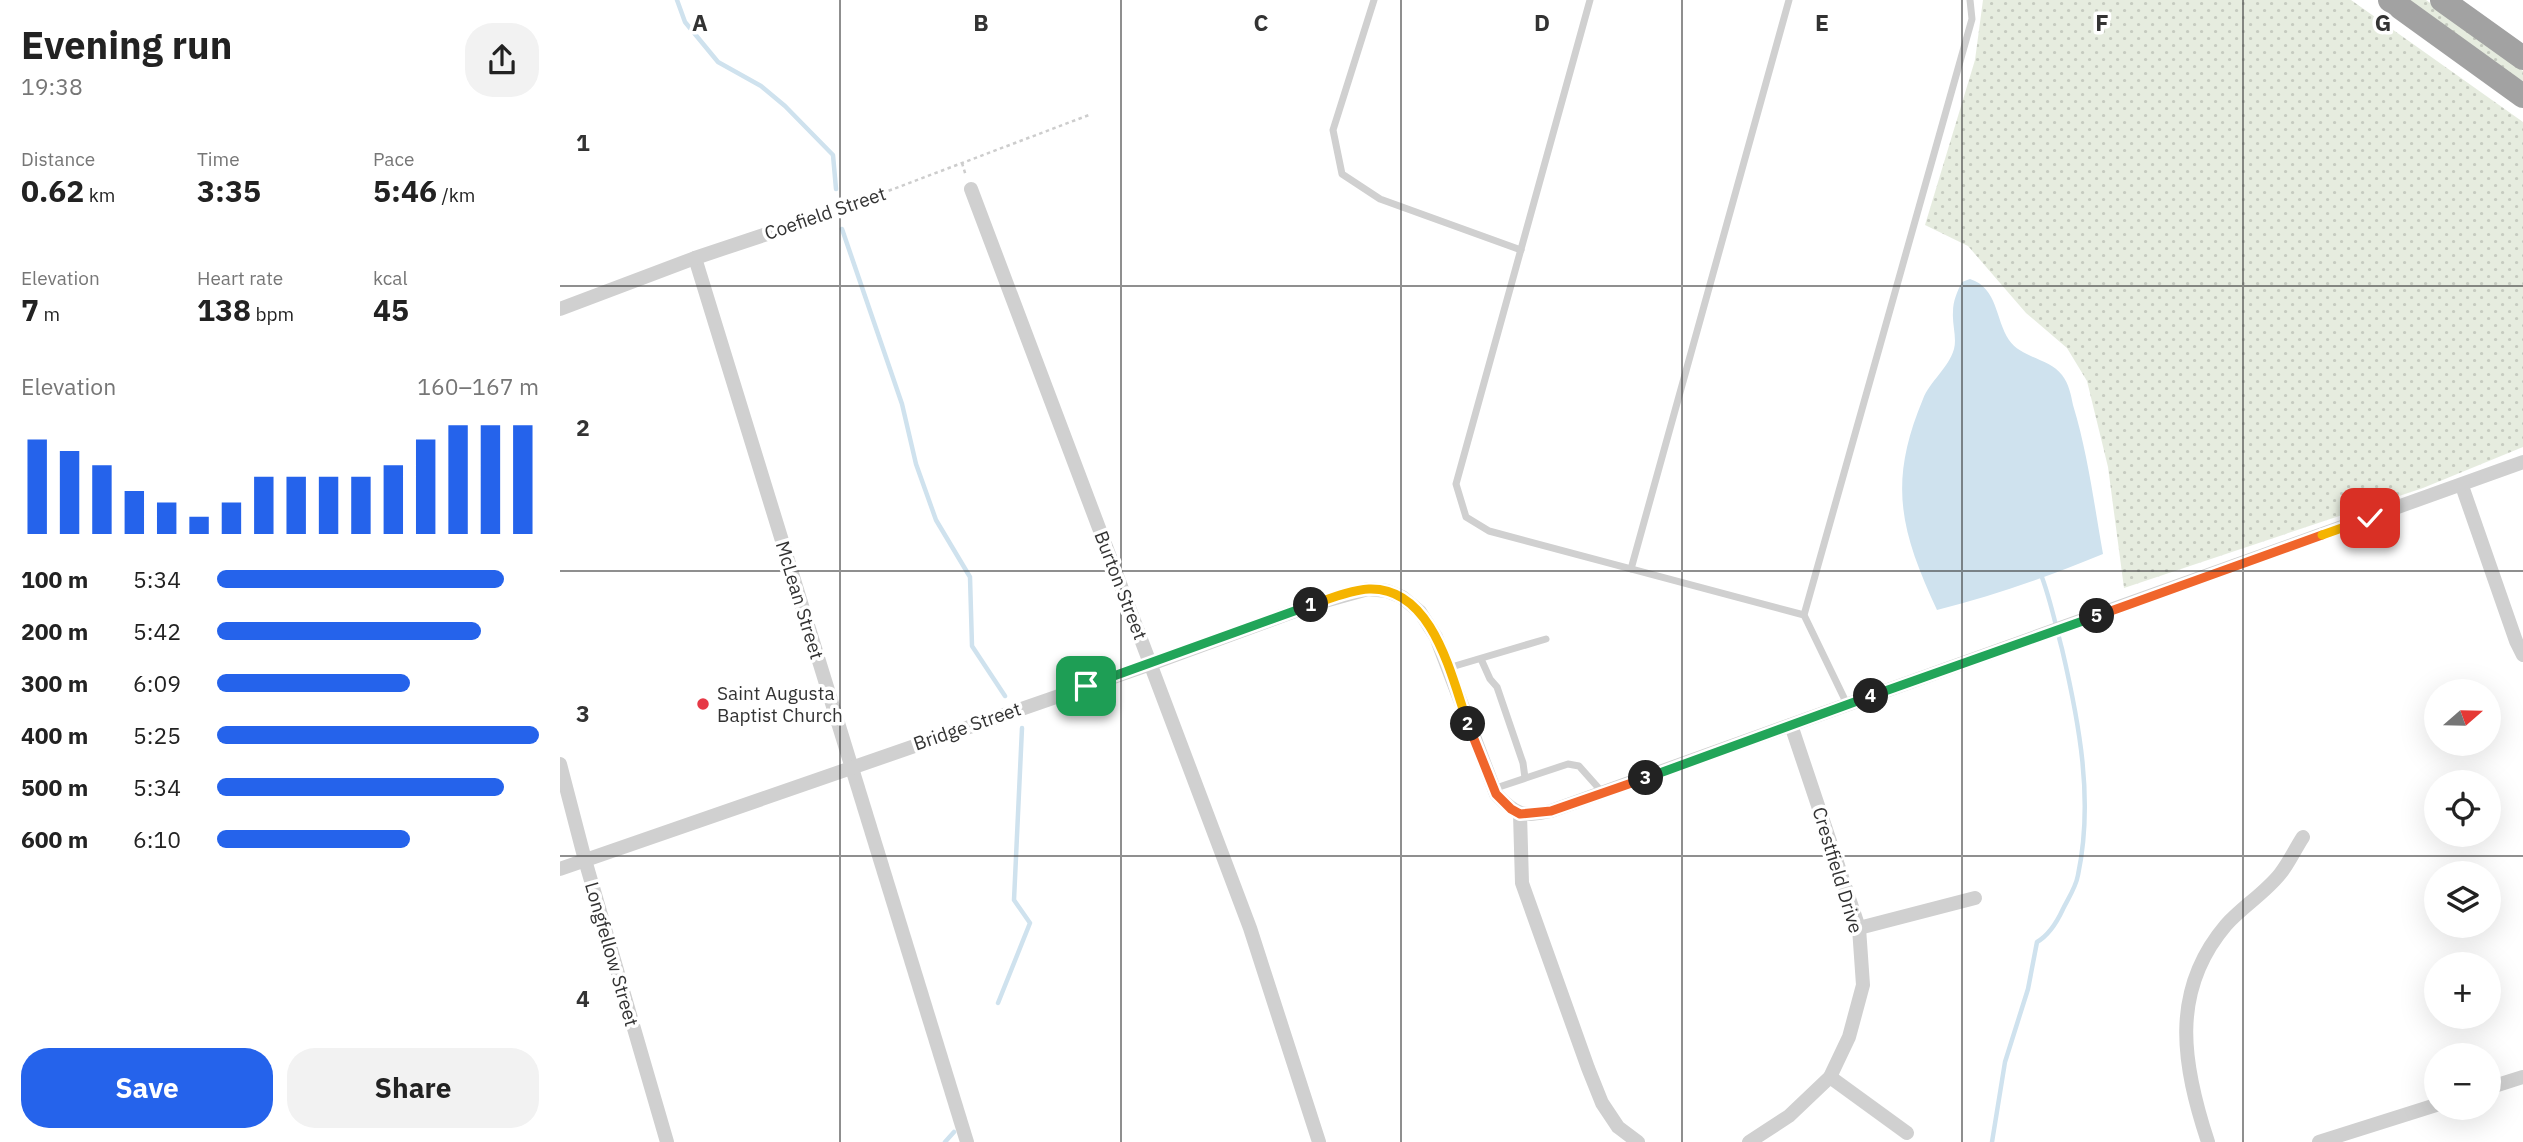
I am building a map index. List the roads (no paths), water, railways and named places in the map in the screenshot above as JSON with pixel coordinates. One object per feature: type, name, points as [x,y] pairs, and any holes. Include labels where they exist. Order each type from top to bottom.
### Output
[{"type":"highway","points":[[2390,0],[2523,96]]},
{"type":"highway","points":[[2442,0],[2523,58]]},
{"type":"street","name":"Burton Street","points":[[971,189],[1250,928],[1320,1142]]},
{"type":"street","name":"Coefield Street","points":[[560,309],[769,233]]},
{"type":"street","name":"McLean Street","points":[[695,258],[967,1142]]},
{"type":"street","points":[[1638,1142],[1618,1126],[1602,1103],[1588,1068],[1522,883],[1520,814],[1551,811],[1603,794],[2523,462]]},
{"type":"street","points":[[2462,486],[2523,655]]},
{"type":"street","name":"Bridge Street","points":[[560,869],[1151,664],[1314,604],[1368,589],[1387,591],[1402,597],[1420,612],[1436,637],[1493,789],[1511,809],[1520,814]]},
{"type":"street","name":"Crestfield Drive","points":[[1749,1142],[1788,1116],[1830,1077],[1849,1037],[1863,985],[1859,928],[1791,725]]},
{"type":"street","name":"Longfellow Street","points":[[560,764],[667,1142]]},
{"type":"street","points":[[2208,1142],[2195,1101],[2185,1035],[2189,998],[2198,968],[2219,934],[2280,875],[2303,837]]},
{"type":"street","points":[[1859,928],[1975,898]]},
{"type":"street","points":[[1830,1077],[1907,1133]]},
{"type":"street","points":[[2501,1084],[2523,1077]]},
{"type":"street","points":[[2319,1142],[2424,1109]]},
{"type":"lane","points":[[1374,0],[1333,130],[1342,174],[1380,199],[1521,250]]},
{"type":"lane","points":[[1590,0],[1456,484],[1466,517],[1489,531],[1804,615]]},
{"type":"lane","points":[[1631,569],[1788,0]]},
{"type":"lane","points":[[1848,705],[1804,615],[1972,19],[1970,0]]},
{"type":"lane","points":[[1448,668],[1546,639]]},
{"type":"lane","points":[[1481,659],[1497,687],[1523,763],[1525,778]]},
{"type":"lane","points":[[1493,789],[1568,764],[1579,766],[1603,794]]},
{"type":"water","points":[[1970,279],[1986,289],[1995,305],[2004,332],[2014,346],[2056,369],[2066,382],[2087,460],[2103,554],[2021,585],[1937,610],[1914,555],[1907,530],[1902,482],[1905,456],[1923,399],[1948,363],[1954,349],[1953,312],[1956,297],[1962,282]]},
{"type":"waterway","points":[[677,0],[685,22],[718,62],[761,86],[785,106],[833,155],[836,189]]},
{"type":"waterway","points":[[842,229],[902,404],[916,464],[936,520],[970,577],[972,646],[1005,696]]},
{"type":"waterway","points":[[1992,1142],[2005,1062],[2028,989],[2037,942],[2052,928],[2072,893],[2083,847],[2085,818],[2079,733],[2062,649],[2040,572]]},
{"type":"waterway","points":[[998,1003],[1030,923],[1014,900],[1022,728]]},
{"type":"waterway","points":[[945,1142],[954,1132]]},
{"type":"place","name":"Saint Augusta Baptist Church","points":[[703,704]]}]
